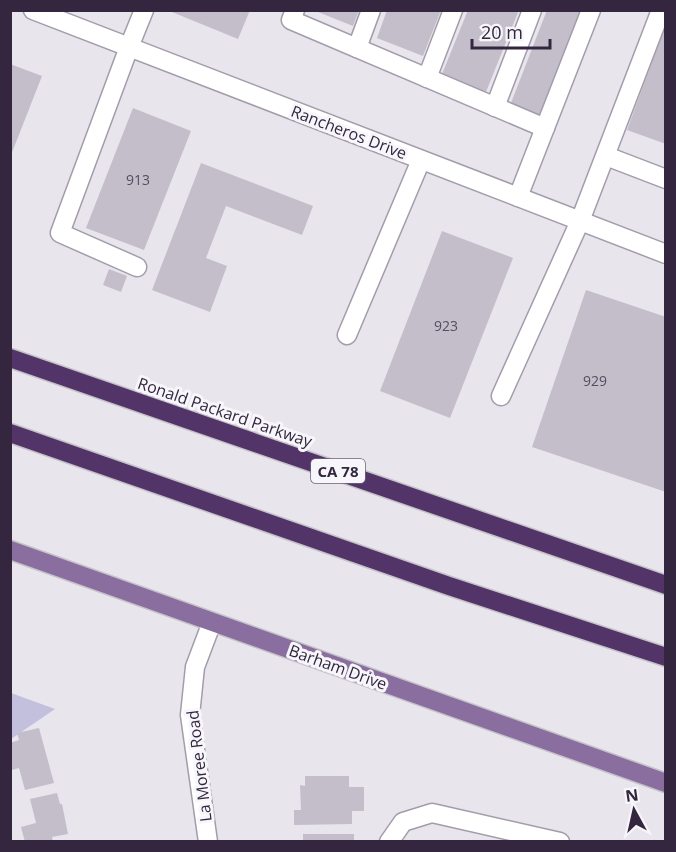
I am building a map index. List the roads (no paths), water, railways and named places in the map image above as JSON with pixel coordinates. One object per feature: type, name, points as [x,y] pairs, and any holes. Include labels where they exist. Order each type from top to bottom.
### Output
[{"type":"highway","name":"Ronald Packard Parkway","points":[[10,358],[666,585]]},
{"type":"highway","points":[[10,433],[449,586],[666,657]]},
{"type":"main road","name":"Barham Drive","points":[[10,550],[666,783]]},
{"type":"street","name":"Rancheros Drive","points":[[33,10],[76,18],[129,47],[666,254]]},
{"type":"street","points":[[137,267],[60,233],[144,10]]},
{"type":"street","points":[[295,10],[291,20],[545,128]]},
{"type":"street","points":[[357,48],[371,10]]},
{"type":"street","points":[[427,78],[453,10]]},
{"type":"street","points":[[495,107],[532,10]]},
{"type":"street","points":[[518,197],[591,10]]},
{"type":"street","points":[[501,396],[580,221],[661,10]]},
{"type":"street","points":[[606,156],[666,179]]},
{"type":"street","points":[[347,334],[421,160]]},
{"type":"street","name":"La Moree Road","points":[[208,842],[190,715],[195,667],[212,622]]},
{"type":"street","points":[[389,842],[403,822],[432,813],[560,842]]}]
